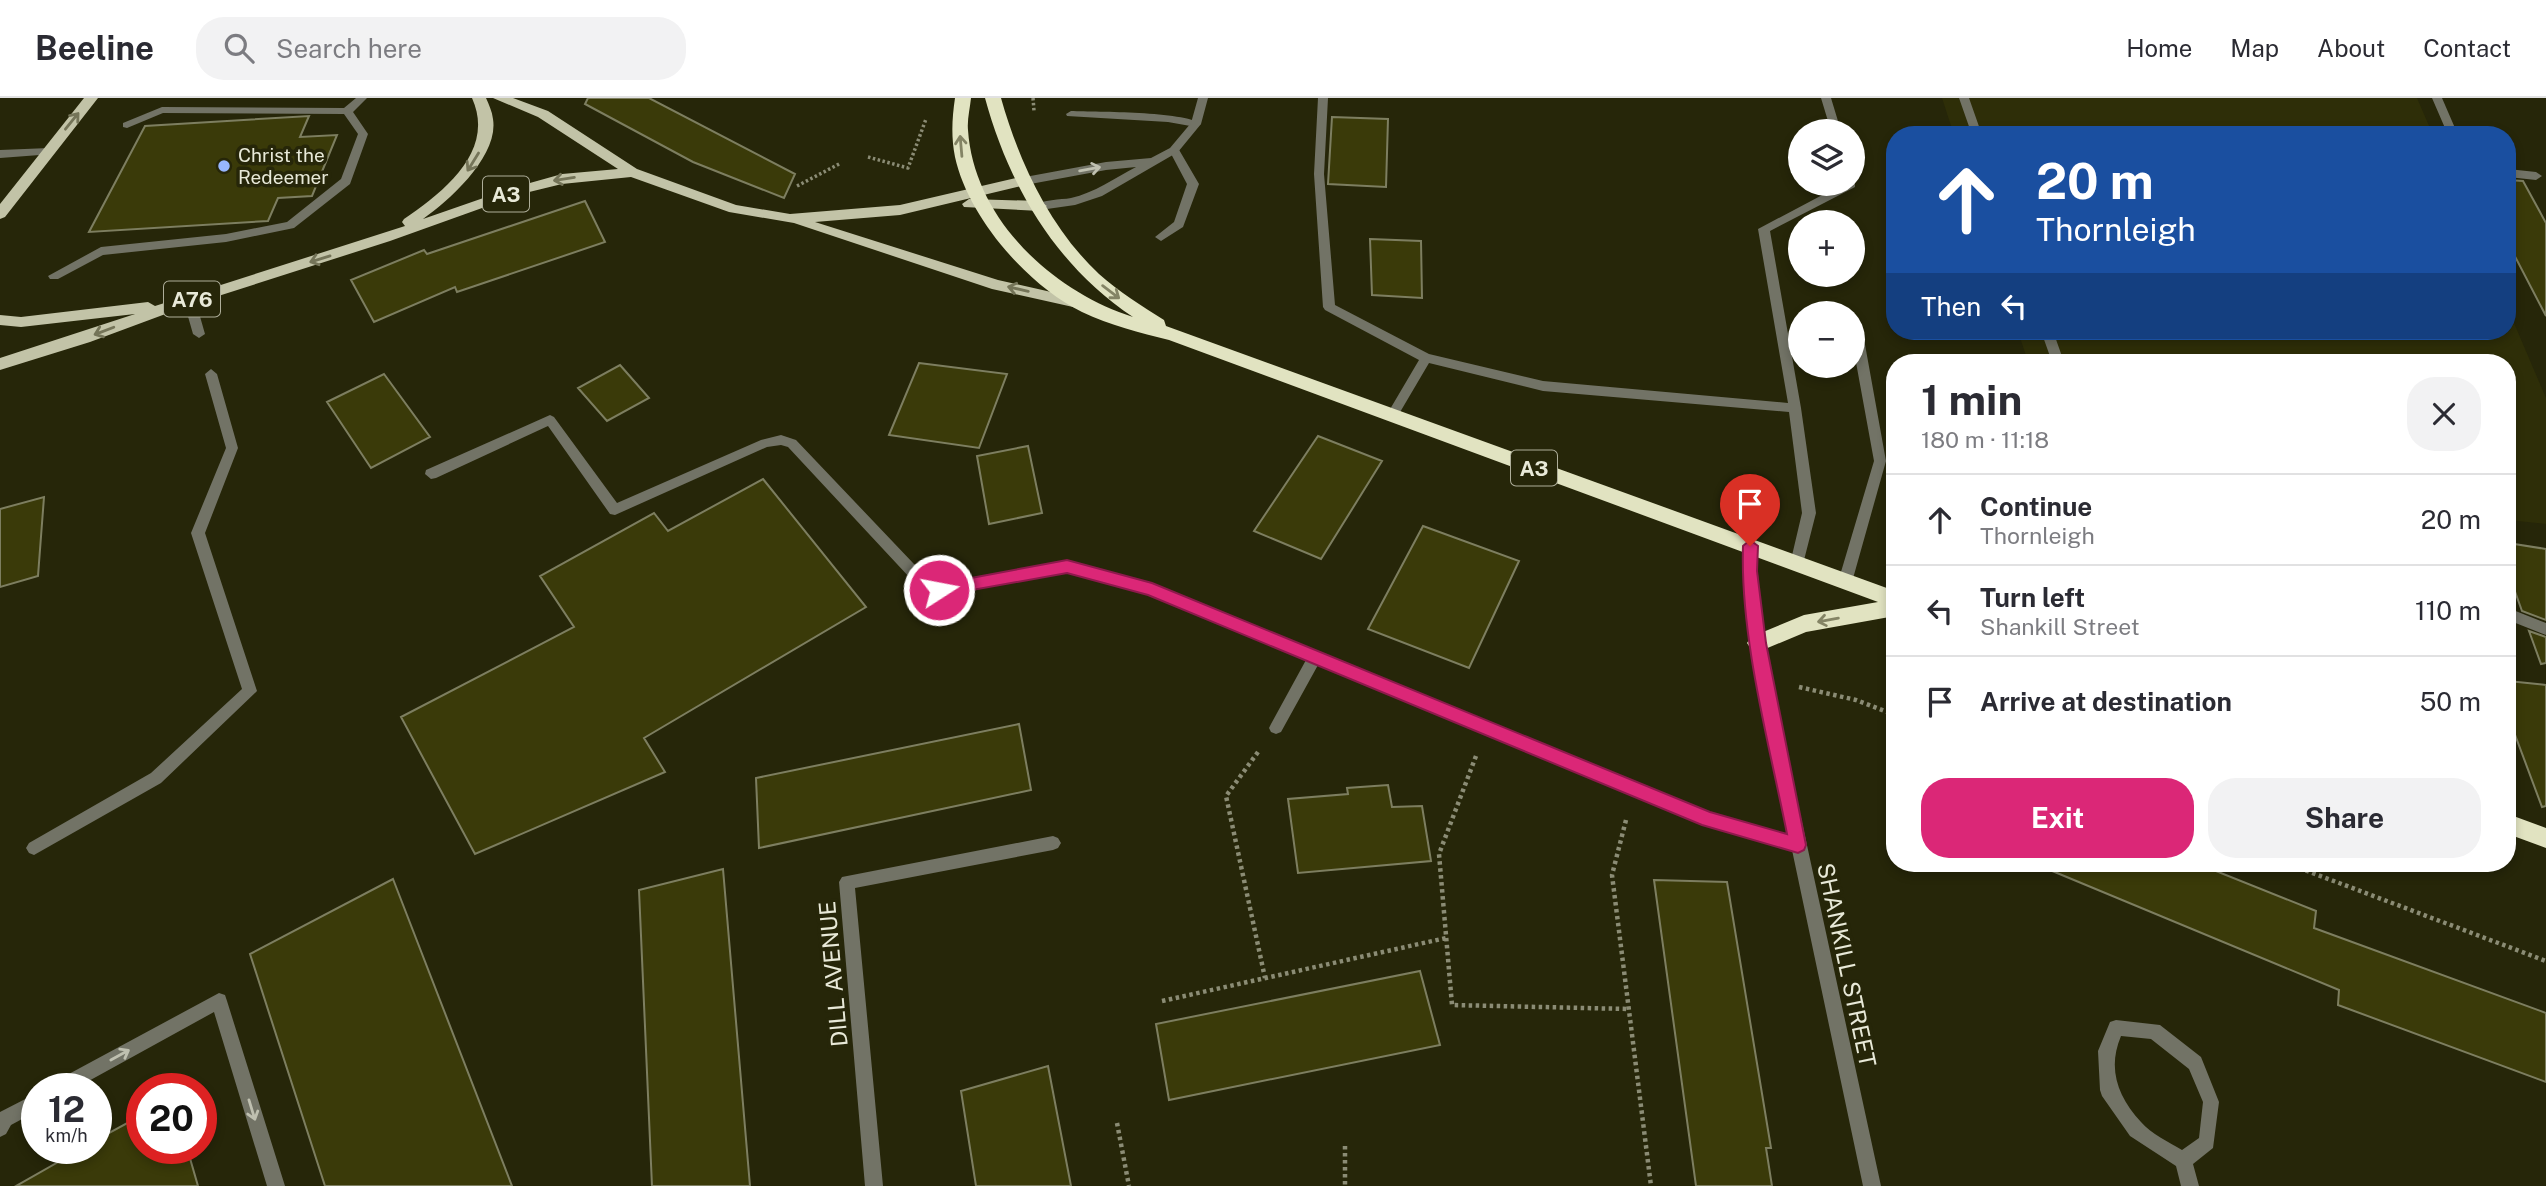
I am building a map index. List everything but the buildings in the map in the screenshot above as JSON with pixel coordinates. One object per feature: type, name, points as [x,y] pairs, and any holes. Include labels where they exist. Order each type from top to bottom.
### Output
[{"type":"highway","name":"A3","points":[[963,98],[959,112],[962,156],[978,198],[1022,256],[1084,305],[1126,322],[1173,334],[1886,597]]},
{"type":"highway","name":"A3","points":[[993,98],[997,117],[1026,180],[1040,206],[1083,268],[1128,305],[1173,334]]},
{"type":"highway","points":[[1758,643],[1804,624],[1886,610]]},
{"type":"highway","points":[[2516,827],[2546,838]]},
{"type":"main road","points":[[0,214],[92,98]]},
{"type":"main road","name":"A76","points":[[0,364],[385,238],[432,207],[477,158],[488,121],[480,98]]},
{"type":"main road","name":"A3","points":[[500,98],[561,125],[632,172],[734,209],[790,219],[867,214],[978,198],[1026,180]]},
{"type":"main road","name":"A3","points":[[385,238],[517,191],[562,179],[632,172]]},
{"type":"main road","name":"A3","points":[[978,198],[1040,206]]},
{"type":"main road","points":[[790,219],[997,285],[1084,305]]},
{"type":"main road","name":"A76","points":[[0,320],[21,322],[186,301]]},
{"type":"street","points":[[127,125],[162,110],[199,103],[347,111],[362,98]]},
{"type":"street","points":[[1040,206],[1075,201],[1098,193],[1174,150],[1196,124],[1203,98]]},
{"type":"street","points":[[1323,98],[1319,174],[1329,307],[1426,358],[1543,387],[1795,408]]},
{"type":"street","points":[[1826,98],[1832,119]]},
{"type":"street","points":[[1965,98],[1975,126]]},
{"type":"street","points":[[2437,98],[2448,126]]},
{"type":"street","points":[[54,276],[100,251],[226,238],[290,225],[346,181],[363,134],[347,111]]},
{"type":"street","points":[[1071,114],[1168,119],[1196,124]]},
{"type":"street","points":[[1161,237],[1179,224],[1193,184],[1174,150]]},
{"type":"street","points":[[0,153],[49,152]]},
{"type":"street","points":[[1026,180],[1106,166],[1156,161]]},
{"type":"street","points":[[2516,174],[2536,176]]},
{"type":"street","points":[[1797,564],[1809,513],[1795,408],[1764,229],[1828,196]]},
{"type":"street","points":[[186,301],[200,334]]},
{"type":"street","points":[[1392,416],[1426,358]]},
{"type":"street","points":[[34,848],[156,778],[250,691],[198,533],[232,448],[211,374]]},
{"type":"street","points":[[1845,582],[1880,461],[1865,378]]},
{"type":"street","points":[[431,474],[550,420],[615,510],[765,443],[780,440],[792,443],[929,589],[939,590],[1067,566],[1152,589],[1708,820],[1798,845]]},
{"type":"street","name":"SHANKILL STREET","points":[[1750,546],[1758,643],[1798,845],[1872,1186]]},
{"type":"street","points":[[2516,617],[2546,629]]},
{"type":"street","points":[[1276,728],[1315,657]]},
{"type":"street","name":"DILL AVENUE","points":[[874,1186],[847,882],[1052,843]]},
{"type":"street","points":[[87,1073],[219,1001],[276,1186]]},
{"type":"street","points":[[2183,1161],[2207,1142],[2211,1102],[2195,1063],[2154,1031],[2116,1028],[2106,1051],[2108,1090],[2136,1130],[2183,1161],[2190,1186]]},
{"type":"street","points":[[0,1128],[5,1119],[21,1110]]},
{"type":"path","points":[[868,156],[908,168],[929,110]]},
{"type":"path","points":[[791,189],[841,163]]},
{"type":"path","points":[[1765,679],[1856,700],[1886,712]]},
{"type":"path","points":[[1265,978],[1226,796],[1276,728]]},
{"type":"path","points":[[1487,728],[1439,854],[1452,1005],[1629,1009]]},
{"type":"path","points":[[1634,789],[1612,875],[1651,1186]]},
{"type":"path","points":[[2310,872],[2546,961]]},
{"type":"path","points":[[1163,1001],[1446,938]]},
{"type":"path","points":[[1117,1123],[1129,1186]]},
{"type":"path","points":[[1345,1146],[1345,1186]]},
{"type":"shaded area","points":[[1942,98],[2417,98],[2429,126],[1951,126]]},
{"type":"shaded area","points":[[2516,328],[2546,398],[2546,524],[2516,521],[2516,354],[2025,354],[2021,340],[2516,340]]},
{"type":"place","name":"Christ the Redeemer","points":[[224,166]]},
{"type":"route","points":[[939,590],[1067,566],[1152,589],[1708,820],[1798,845],[1758,643],[1750,546]]}]
